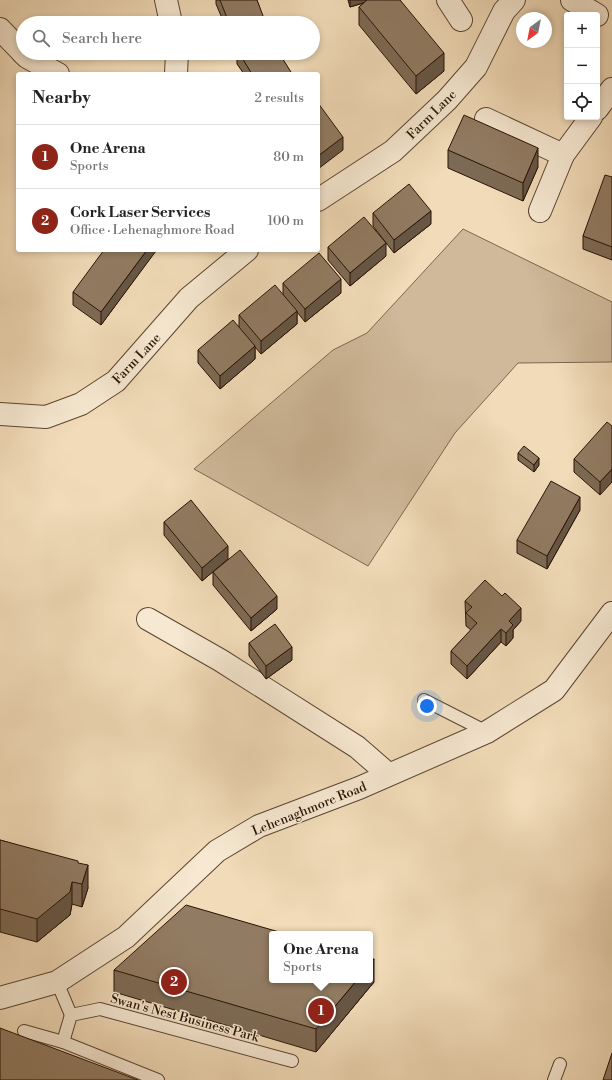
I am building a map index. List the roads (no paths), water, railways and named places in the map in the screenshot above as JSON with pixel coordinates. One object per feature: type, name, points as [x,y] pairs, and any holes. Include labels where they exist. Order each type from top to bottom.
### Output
[{"type":"street","points":[[166,0],[169,16]]},
{"type":"street","points":[[448,0],[461,20]]},
{"type":"street","name":"Farm Lane","points":[[320,199],[393,151],[447,100],[476,67],[504,11],[514,0]]},
{"type":"street","points":[[572,0],[592,12]]},
{"type":"street","points":[[600,17],[612,24]]},
{"type":"street","points":[[0,29],[16,46]]},
{"type":"street","points":[[32,60],[54,72]]},
{"type":"street","points":[[176,72],[177,60]]},
{"type":"street","points":[[600,106],[612,90]]},
{"type":"street","points":[[486,118],[563,155]]},
{"type":"street","points":[[540,211],[563,155],[589,120]]},
{"type":"street","name":"Farm Lane","points":[[0,414],[46,416],[81,404],[116,381],[189,298],[245,252]]},
{"type":"street","name":"Lehenaghmore Road","points":[[0,998],[57,982],[126,937],[217,851],[259,826],[359,788],[388,774],[487,732],[554,690],[612,613]]},
{"type":"street","points":[[148,619],[220,660],[357,746],[388,774]]},
{"type":"lane","points":[[424,700],[487,732]]},
{"type":"lane","points":[[57,982],[71,1015],[63,1042]]},
{"type":"lane","name":"Swan's Nest Business Park","points":[[71,1015],[100,1009],[292,1061]]},
{"type":"lane","points":[[24,1031],[63,1042],[158,1080]]},
{"type":"lane","points":[[554,1080],[560,1064]]},
{"type":"place","name":"Cork Laser Services","points":[[174,982]]},
{"type":"place","name":"One Arena","points":[[321,1011]]}]
